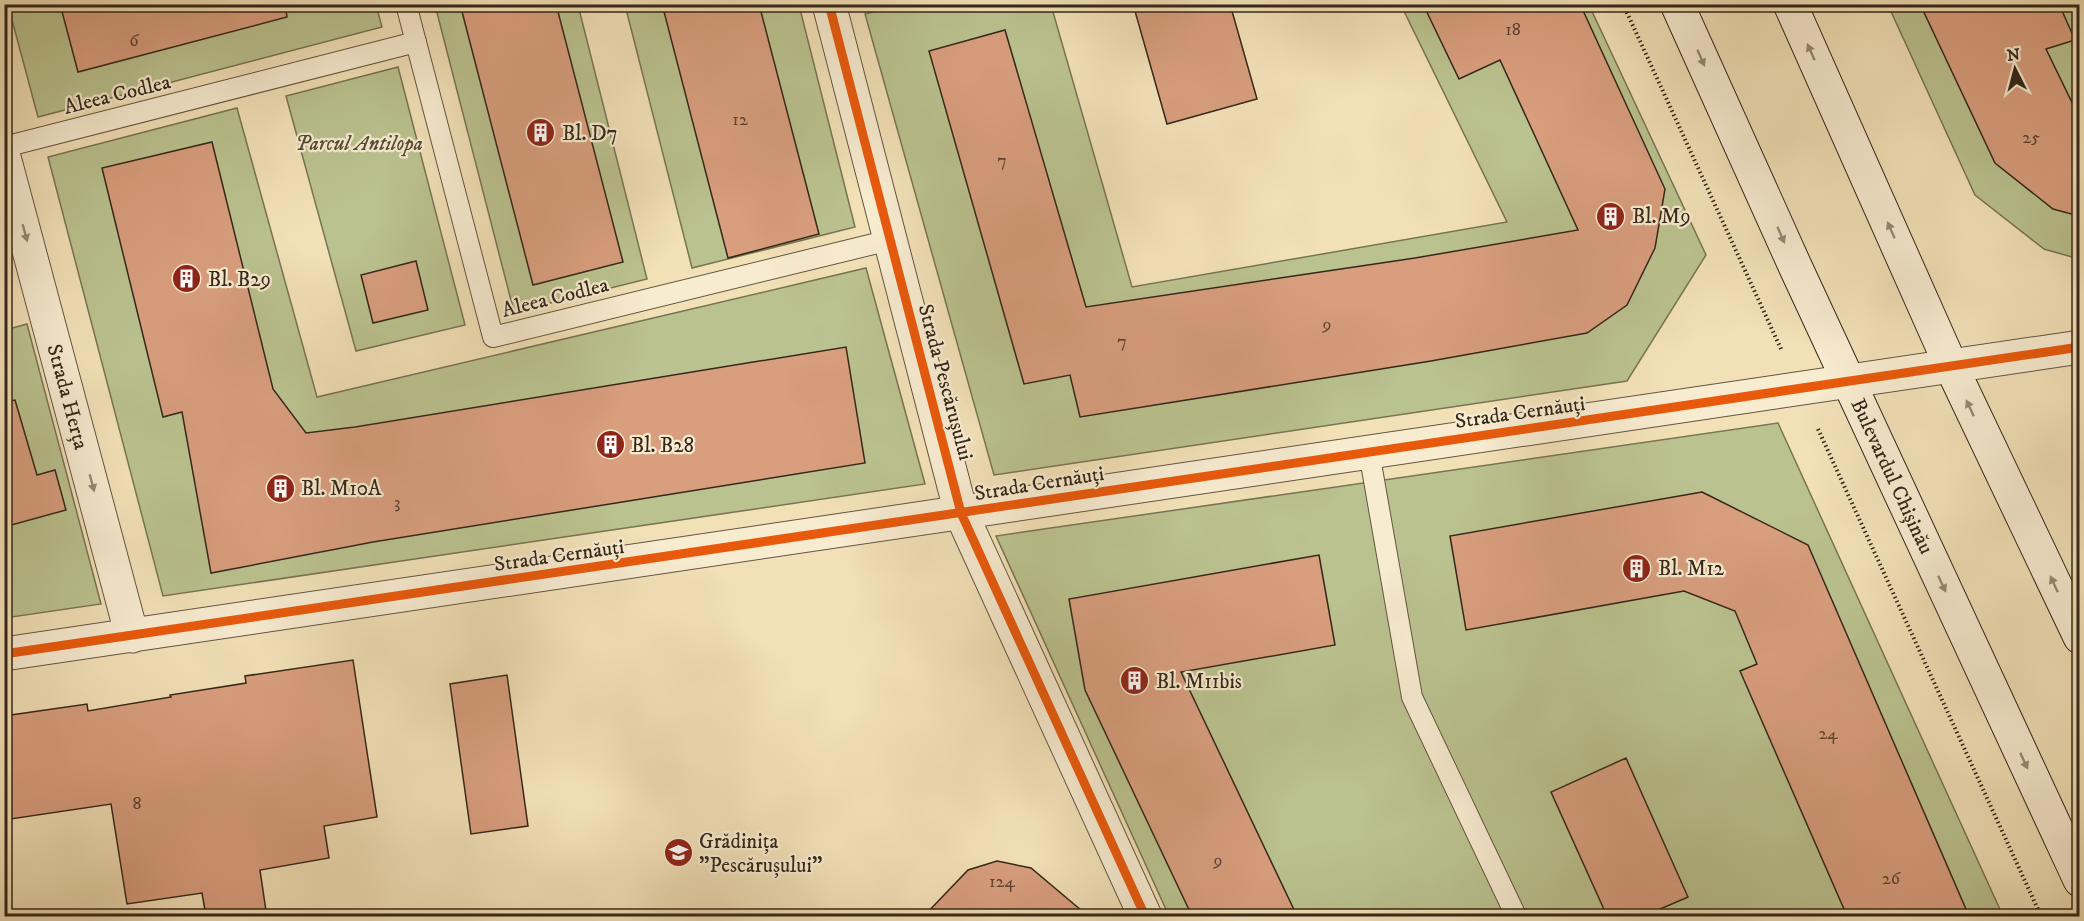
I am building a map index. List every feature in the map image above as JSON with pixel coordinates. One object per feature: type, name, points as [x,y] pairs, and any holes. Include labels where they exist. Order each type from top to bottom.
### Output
[{"type":"street","name":"Strada Pescărușului","points":[[829,4],[961,513],[1145,916]]},
{"type":"street","name":"Bulevardul Chișinău","points":[[1677,4],[2079,880]]},
{"type":"street","points":[[1790,4],[1951,366],[2079,637]]},
{"type":"street","name":"Strada Herța","points":[[4,157],[132,636]]},
{"type":"street","name":"Strada Cernăuți","points":[[4,654],[2079,347]]},
{"type":"lane","name":"Aleea Codlea","points":[[406,4],[493,337],[890,240]]},
{"type":"lane","name":"Aleea Codlea","points":[[4,147],[416,42]]},
{"type":"lane","points":[[1369,452],[1412,697],[1516,916]]},
{"type":"path","points":[[1623,4],[2041,916]]},
{"type":"green space","points":[[8,5],[376,5],[382,27],[38,117]]},
{"type":"green space","name":"Bl. D7","points":[[435,5],[578,5],[647,279],[514,312]]},
{"type":"green space","points":[[625,5],[799,5],[855,227],[692,268]]},
{"type":"green space","points":[[899,5],[1051,5],[1132,287],[1507,222],[1401,5],[1589,5],[1706,255],[1627,381],[994,475],[865,14]]},
{"type":"green space","points":[[1888,5],[2079,5],[2079,259],[2044,249],[1975,195]]},
{"type":"green space","name":"Parcul Antilopa","points":[[398,67],[465,325],[356,351],[286,96]]},
{"type":"green space","points":[[237,108],[317,397],[866,268],[925,484],[163,596],[48,157]]},
{"type":"green space","points":[[27,324],[101,604],[5,618],[5,330]]},
{"type":"green space","points":[[1778,423],[2003,916],[1169,916],[996,536]]},
{"type":"building","points":[[60,4],[285,4],[287,17],[78,72]]},
{"type":"building","name":"Bl. D7","points":[[460,4],[556,4],[623,262],[533,285]]},
{"type":"building","points":[[662,4],[759,4],[819,234],[728,258]]},
{"type":"building","points":[[1133,4],[1230,4],[1257,99],[1167,124]]},
{"type":"building","points":[[1423,4],[1580,4],[1665,189],[1655,248],[1627,305],[1587,333],[1431,361],[1080,417],[1070,375],[1024,384],[929,51],[1005,30],[1086,307],[1415,258],[1578,230],[1500,60],[1459,79]]},
{"type":"building","points":[[1920,4],[2059,4],[2075,40],[2046,49],[2079,117],[2079,216],[2053,209],[1995,163]]},
{"type":"building","points":[[212,142],[273,389],[306,433],[846,347],[865,463],[373,542],[211,573],[182,412],[163,417],[102,168]]},
{"type":"building","points":[[416,261],[428,310],[373,323],[361,275]]},
{"type":"building","points":[[15,400],[37,475],[55,470],[66,510],[4,527],[4,402]]},
{"type":"building","points":[[1702,492],[1808,545],[1969,916],[1847,916],[1740,671],[1757,664],[1735,611],[1684,591],[1466,630],[1450,536]]},
{"type":"building","name":"Bl. M11bis","points":[[1319,555],[1335,645],[1181,672],[1297,916],[1192,916],[1085,690],[1069,599]]},
{"type":"building","points":[[353,660],[377,817],[324,826],[329,858],[260,870],[266,911],[230,916],[206,916],[202,893],[127,904],[111,804],[4,820],[4,716],[87,704],[88,711],[246,683],[245,676]]},
{"type":"building","points":[[507,675],[528,826],[471,834],[450,684]]},
{"type":"building","points":[[1626,758],[1688,897],[1644,916],[1607,916],[1551,792]]},
{"type":"building","points":[[997,861],[1031,868],[1088,916],[924,916],[968,870]]},
{"type":"cycle path","points":[[829,4],[961,513],[1145,916]]},
{"type":"cycle path","points":[[4,654],[2080,347]]},
{"type":"place","name":"Bl. D7","points":[[541,133]]},
{"type":"place","name":"Bl. M9","points":[[1611,216]]},
{"type":"place","name":"Bl. B29","points":[[187,279]]},
{"type":"place","name":"Bl. B28","points":[[610,445]]},
{"type":"place","name":"Bl. M10A","points":[[280,488]]},
{"type":"place","name":"Bl. M12","points":[[1637,568]]},
{"type":"place","name":"Bl. M11bis","points":[[1135,681]]},
{"type":"place","name":"Grădinița \"Pescărușului\"","points":[[678,853]]}]
